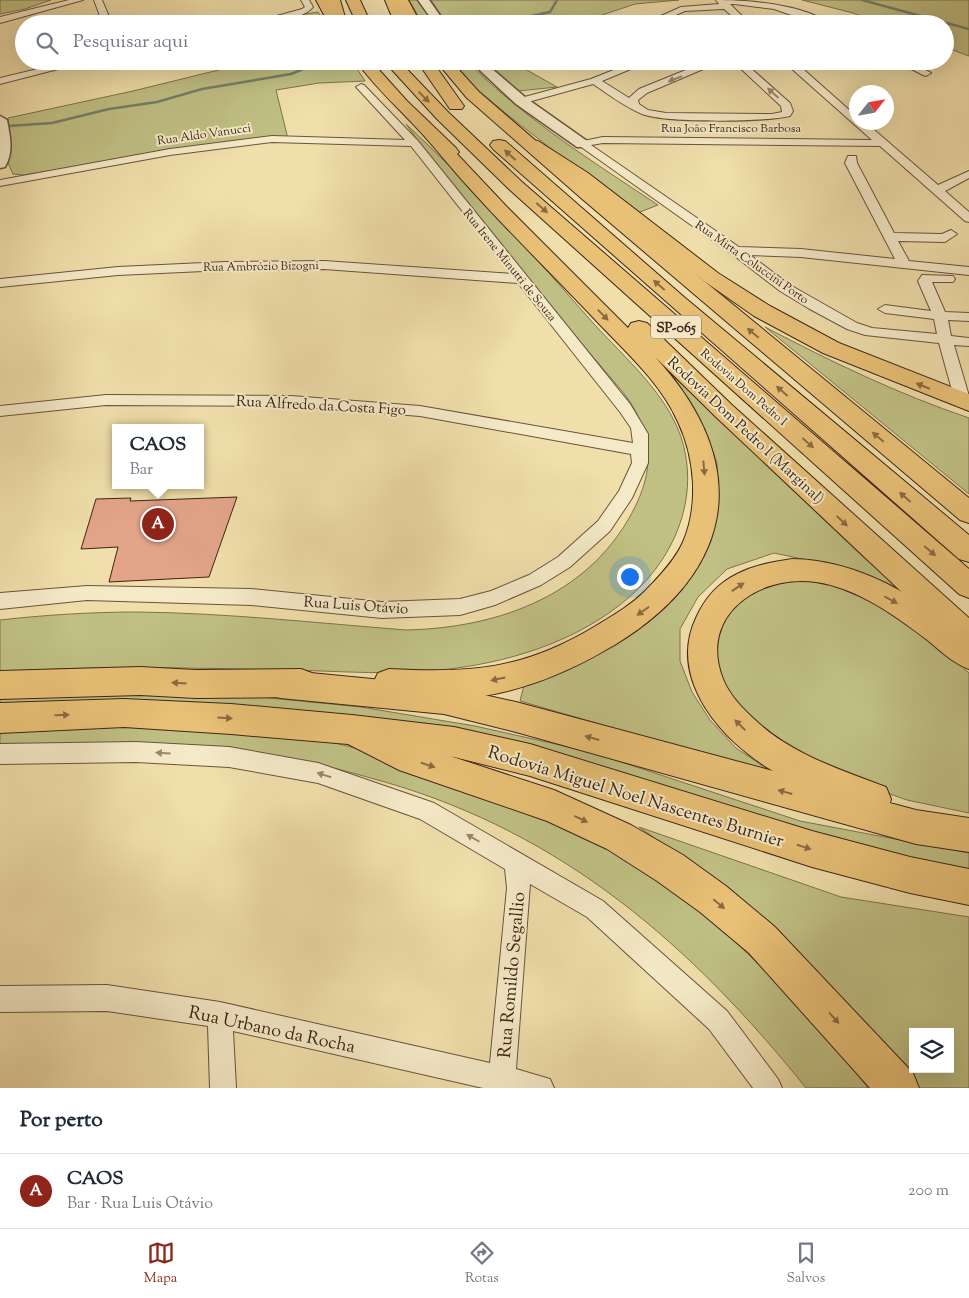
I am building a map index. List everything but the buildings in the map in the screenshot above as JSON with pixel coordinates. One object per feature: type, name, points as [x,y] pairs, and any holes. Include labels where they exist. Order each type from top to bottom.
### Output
[{"type":"highway","points":[[323,0],[331,15]]},
{"type":"highway","points":[[332,0],[337,15]]},
{"type":"highway","points":[[353,0],[360,15]]},
{"type":"highway","points":[[392,0],[398,15]]},
{"type":"highway","points":[[401,0],[409,15]]},
{"type":"highway","points":[[0,685],[140,681],[196,684],[376,682],[448,685],[477,683],[525,673],[579,652],[652,605],[680,570],[698,538],[705,504],[703,456],[691,422],[649,364],[476,186],[425,142],[370,70]]},
{"type":"highway","name":"Rodovia Dom Pedro I","points":[[400,70],[443,116],[516,186],[969,586]]},
{"type":"highway","name":"Rodovia Dom Pedro I","points":[[421,70],[456,106],[677,301],[969,551]]},
{"type":"highway","points":[[430,70],[456,106]]},
{"type":"highway","name":"SP-065","points":[[451,70],[473,95],[588,194],[969,513]]},
{"type":"highway","name":"Rodovia Dom Pedro I (Marginal)","points":[[425,142],[621,311],[724,411],[864,542],[969,636]]},
{"type":"highway","points":[[532,145],[582,177],[711,277],[762,311],[831,348],[966,402]]},
{"type":"highway","points":[[969,656],[901,605],[864,586],[836,575],[816,570],[778,571],[745,582],[724,597],[712,614],[702,640],[704,665],[711,689],[729,714],[752,738],[778,756],[831,785],[904,809],[969,823]]},
{"type":"highway","points":[[280,684],[444,700],[516,717],[897,822],[969,835]]},
{"type":"highway","name":"Rodovia Miguel Noel Nascentes Burnier","points":[[0,718],[124,713],[231,719],[454,742],[530,760],[812,849],[910,875],[969,887]]},
{"type":"highway","points":[[352,730],[399,755],[554,806],[619,837],[670,868],[713,899],[762,940],[898,1088]]},
{"type":"street","points":[[20,15],[79,0]]},
{"type":"street","points":[[98,0],[104,15]]},
{"type":"street","points":[[423,0],[434,15]]},
{"type":"street","points":[[722,2],[734,15]]},
{"type":"street","points":[[669,15],[684,9],[722,2],[742,2],[799,12],[806,15]]},
{"type":"street","points":[[291,15],[305,11],[307,3]]},
{"type":"street","points":[[787,11],[790,15]]},
{"type":"street","points":[[0,20],[15,16]]},
{"type":"street","points":[[0,80],[44,70]]},
{"type":"street","points":[[486,70],[520,101],[582,144]]},
{"type":"street","points":[[520,101],[598,79],[622,70]]},
{"type":"street","points":[[598,79],[628,92],[643,91],[695,70]]},
{"type":"street","points":[[598,79],[645,112],[666,116],[772,117],[786,114],[788,111],[786,105],[747,70]]},
{"type":"street","points":[[798,70],[849,115]]},
{"type":"street","points":[[920,70],[926,73]]},
{"type":"street","name":"Rua Irene Minutti de Souza","points":[[361,87],[425,142],[522,279],[626,408],[642,435],[642,444],[639,450]]},
{"type":"street","points":[[634,105],[634,99],[643,91]]},
{"type":"street","points":[[0,120],[5,146],[4,157],[0,164]]},
{"type":"street","points":[[866,130],[969,218]]},
{"type":"street","name":"Rua Aldo Vanucci","points":[[0,183],[170,152],[272,139],[425,142]]},
{"type":"street","name":"Rua João Francisco Barbosa","points":[[582,144],[603,140],[881,143]]},
{"type":"street","name":"Rua Mirta Coluccini Porto","points":[[582,144],[812,306],[861,330],[969,342]]},
{"type":"street","points":[[852,158],[851,163],[904,264]]},
{"type":"street","points":[[938,190],[969,174]]},
{"type":"street","points":[[890,237],[945,238],[950,234]]},
{"type":"street","points":[[736,251],[801,253],[969,271]]},
{"type":"street","name":"Rua Ambrózio Bizogni","points":[[0,283],[118,271],[216,266],[324,265],[522,279]]},
{"type":"street","points":[[966,402],[945,339],[940,316],[925,281],[927,278],[969,282]]},
{"type":"street","points":[[886,309],[969,318]]},
{"type":"street","name":"Rua Alfredo da Costa Figo","points":[[0,411],[106,400],[292,401],[420,411],[639,450]]},
{"type":"street","name":"Rua Luis Otávio","points":[[0,601],[87,593],[251,597],[382,610],[460,607],[495,597],[535,580],[564,562],[604,526],[626,494],[640,463],[639,450]]},
{"type":"street","points":[[0,754],[136,752],[229,757],[318,773],[426,811],[595,909],[718,1020],[769,1088]]},
{"type":"street","name":"Rua Romildo Segallio","points":[[503,1084],[519,888],[515,862]]},
{"type":"street","name":"Rua Urbano da Rocha","points":[[0,999],[107,998],[220,1015],[503,1084],[541,1088]]},
{"type":"street","points":[[220,1015],[223,1088]]},
{"type":"green space","points":[[0,0],[51,0],[25,9],[0,14]]},
{"type":"green space","points":[[409,0],[417,0],[428,15],[418,15]]},
{"type":"green space","points":[[431,0],[679,0],[635,4],[602,15],[441,15]]},
{"type":"green space","points":[[802,0],[969,0],[969,56],[954,50],[954,15],[858,15]]},
{"type":"green space","points":[[318,12],[320,15],[299,15]]},
{"type":"green space","points":[[218,70],[358,70],[365,81],[319,83],[276,90],[288,139],[170,152],[23,175],[13,174],[8,163],[8,118]]},
{"type":"green space","points":[[458,70],[476,70],[511,101],[559,138],[658,205],[635,214],[466,80]]},
{"type":"green space","points":[[494,70],[527,70],[557,87],[518,91]]},
{"type":"green space","points":[[406,124],[479,197],[644,377],[674,421],[681,437],[686,457],[688,478],[686,498],[675,536],[666,554],[654,571],[622,604],[577,632],[527,652],[475,665],[429,671],[389,673],[215,668],[72,668],[0,672],[0,620],[17,618],[137,612],[204,614],[406,630],[441,628],[476,622],[509,613],[540,600],[569,583],[595,562],[618,536],[636,505],[646,475],[647,447],[640,419],[623,392],[457,194]]},
{"type":"green space","points":[[765,327],[866,377],[917,399],[969,418],[969,494]]},
{"type":"green space","points":[[673,376],[862,556],[912,598],[855,570],[774,553],[727,569],[698,597],[680,629],[680,661],[692,692],[710,720],[736,748],[778,776],[520,701],[524,685],[619,640],[685,585],[711,541],[716,502],[717,462],[694,410]]},
{"type":"green space","points":[[815,579],[857,590],[930,638],[969,673],[969,813],[907,800],[836,775],[779,745],[722,690],[712,646],[726,608],[772,581]]},
{"type":"green space","points":[[0,693],[250,696],[361,707],[475,726],[591,752],[800,821],[969,853],[969,871],[905,860],[598,767],[0,710]]},
{"type":"green space","points":[[88,721],[319,739],[363,750],[558,821],[629,861],[698,910],[731,938],[764,969],[830,1040],[868,1088],[806,1088],[717,987],[669,942],[620,901],[567,864],[510,832],[450,804],[385,782],[335,768],[304,762],[0,749],[0,726]]},
{"type":"green space","points":[[639,827],[841,897],[969,917],[969,1088],[917,1088],[742,901]]},
{"type":"waterway","points":[[536,15],[550,12],[557,0]]},
{"type":"waterway","points":[[862,0],[917,15]]},
{"type":"waterway","points":[[954,25],[969,29]]},
{"type":"waterway","points":[[8,126],[52,123],[109,109],[157,102],[202,89],[291,74],[301,70]]},
{"type":"place","name":"CAOS","points":[[158,524]]}]
